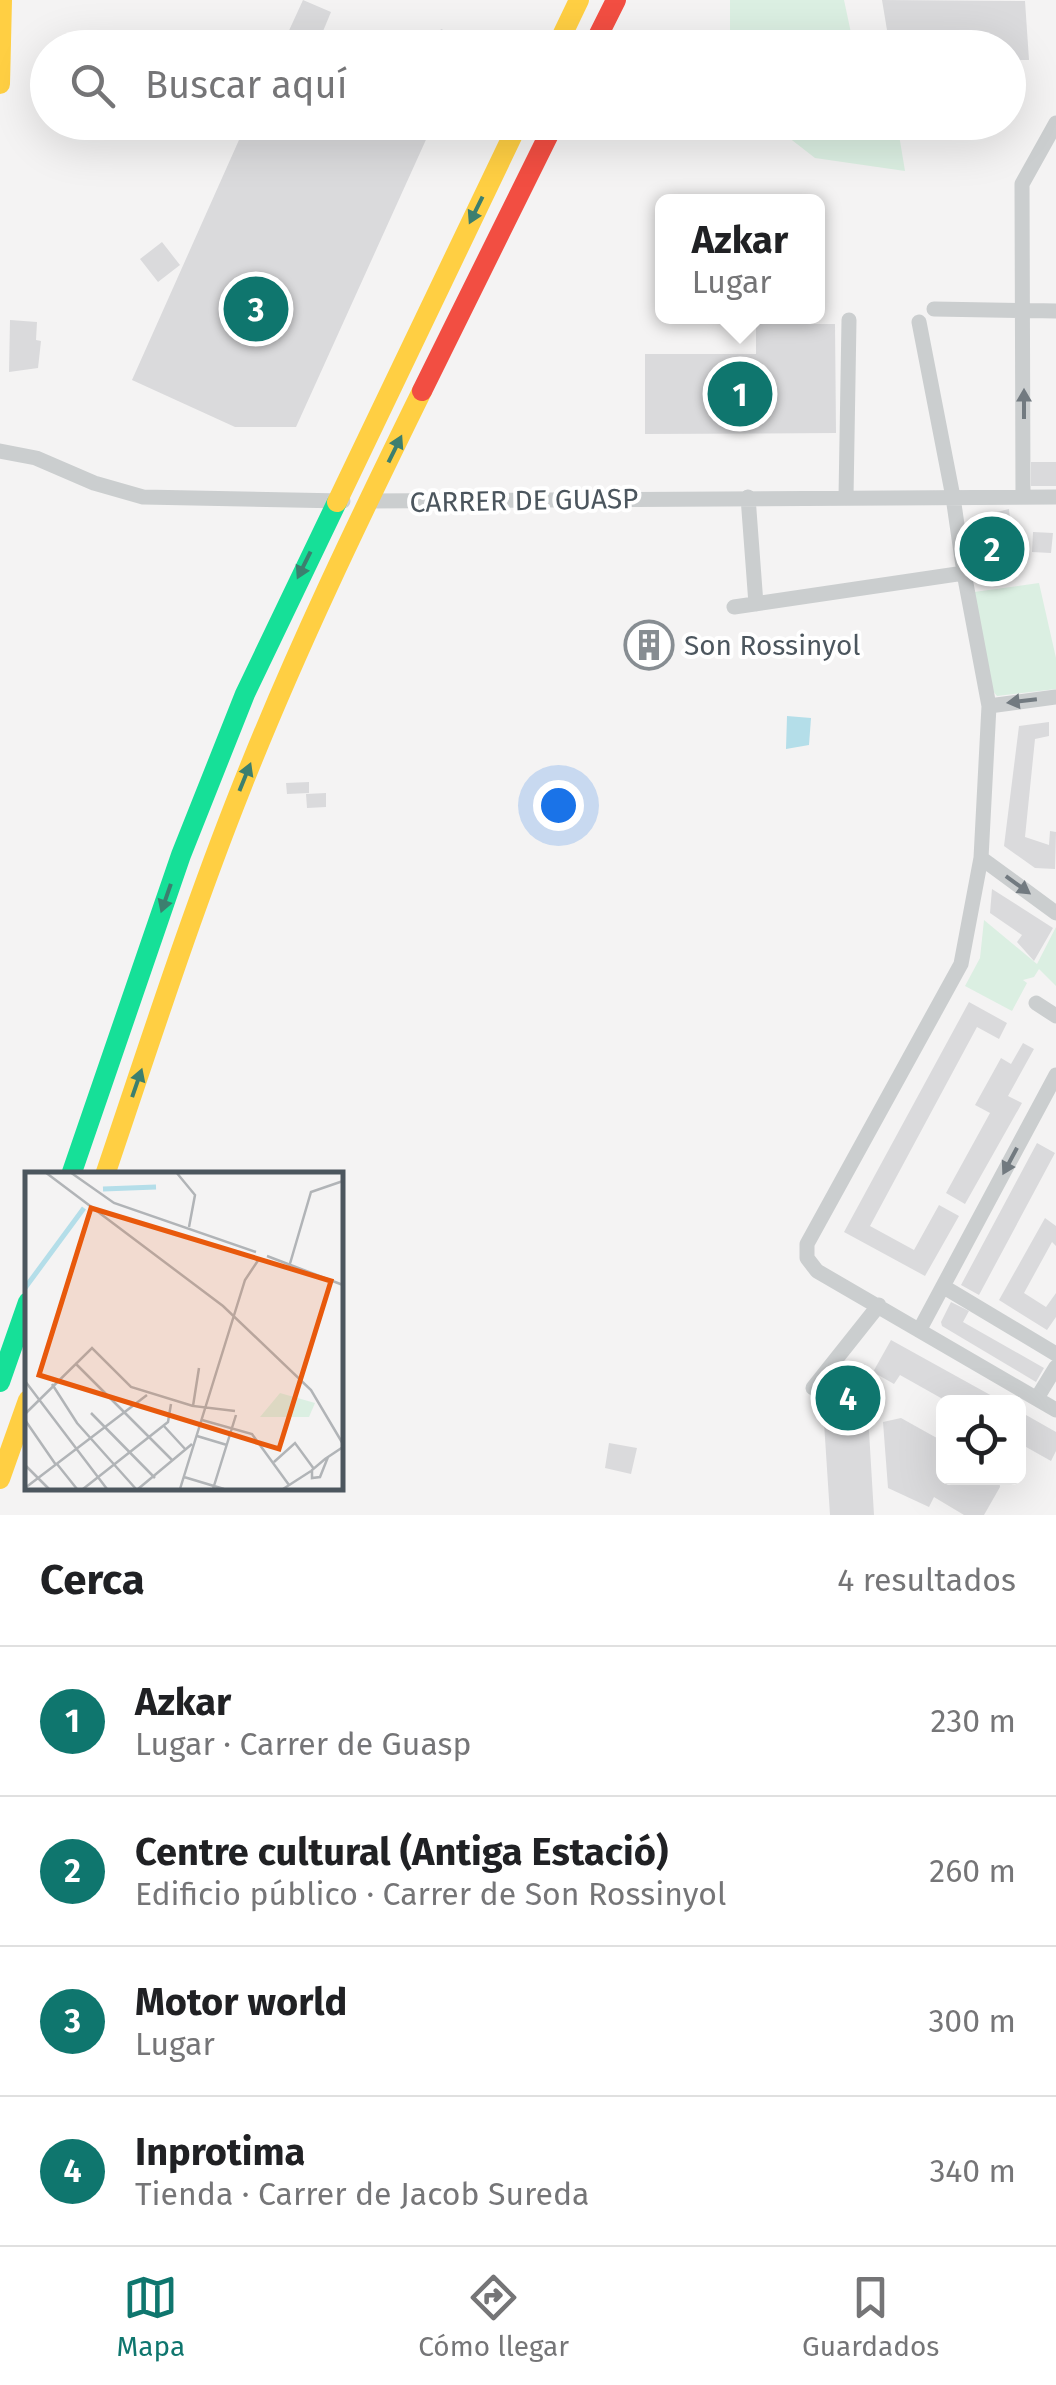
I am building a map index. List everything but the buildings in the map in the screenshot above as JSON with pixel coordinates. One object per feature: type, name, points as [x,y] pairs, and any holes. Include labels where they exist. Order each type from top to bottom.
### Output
[{"type":"main road","points":[[0,84],[2,0]]},
{"type":"main road","points":[[565,30],[579,0]]},
{"type":"main road","points":[[601,30],[616,0]]},
{"type":"main road","points":[[72,1172],[170,888],[244,694],[510,140]]},
{"type":"main road","points":[[106,1172],[226,827],[278,699],[547,140]]},
{"type":"main road","points":[[0,1382],[25,1311]]},
{"type":"main road","points":[[0,1479],[25,1408]]},
{"type":"street","points":[[1023,496],[1022,184],[1056,123]]},
{"type":"street","points":[[934,309],[1056,311]]},
{"type":"street","points":[[846,497],[848,320]]},
{"type":"street","points":[[919,322],[989,706],[980,858],[961,964],[808,1244],[807,1258],[818,1271],[1056,1410]]},
{"type":"street","name":"CARRER DE GUASP","points":[[0,450],[36,458],[94,483],[143,496],[416,501],[1056,497]]},
{"type":"street","points":[[748,497],[756,604]]},
{"type":"street","points":[[734,607],[964,573]]},
{"type":"street","points":[[989,706],[1056,697]]},
{"type":"street","points":[[980,858],[1056,912]]},
{"type":"street","points":[[1036,1003],[1056,1016]]},
{"type":"street","points":[[920,1329],[1056,1075]]},
{"type":"street","points":[[944,1287],[1056,1354]]},
{"type":"street","points":[[812,1388],[879,1305]]},
{"type":"street","points":[[1037,1398],[1056,1367]]},
{"type":"green space","points":[[730,0],[844,0],[850,30],[730,30]]},
{"type":"green space","points":[[792,140],[900,140],[905,171],[815,158]]},
{"type":"green space","points":[[1039,583],[1056,658],[1056,689],[997,696],[974,592]]},
{"type":"green space","points":[[984,920],[1037,964],[1056,927],[1056,986],[1039,969],[1034,977],[1023,980],[1027,983],[1012,1011],[965,986],[980,958]]},
{"type":"water","points":[[787,716],[811,718],[809,745],[786,749]]},
{"type":"traffic: fast","points":[[72,1172],[181,855],[245,694],[337,502]]},
{"type":"traffic: fast","points":[[0,1382],[25,1311]]},
{"type":"traffic: slow","points":[[0,84],[2,0]]},
{"type":"traffic: slow","points":[[565,30],[579,0]]},
{"type":"traffic: slow","points":[[337,502],[510,140]]},
{"type":"traffic: slow","points":[[106,1172],[242,786],[328,587],[422,391]]},
{"type":"traffic: slow","points":[[0,1479],[25,1408]]},
{"type":"traffic: jam","points":[[601,30],[616,0]]},
{"type":"traffic: jam","points":[[422,391],[546,140]]},
{"type":"place","name":"Motor world","points":[[256,309]]},
{"type":"place","name":"Azkar","points":[[740,394]]},
{"type":"place","name":"Centre cultural (Antiga Estació)","points":[[992,549]]},
{"type":"place","name":"Son Rossinyol","points":[[649,645]]},
{"type":"place","name":"Inprotima","points":[[848,1398]]}]
